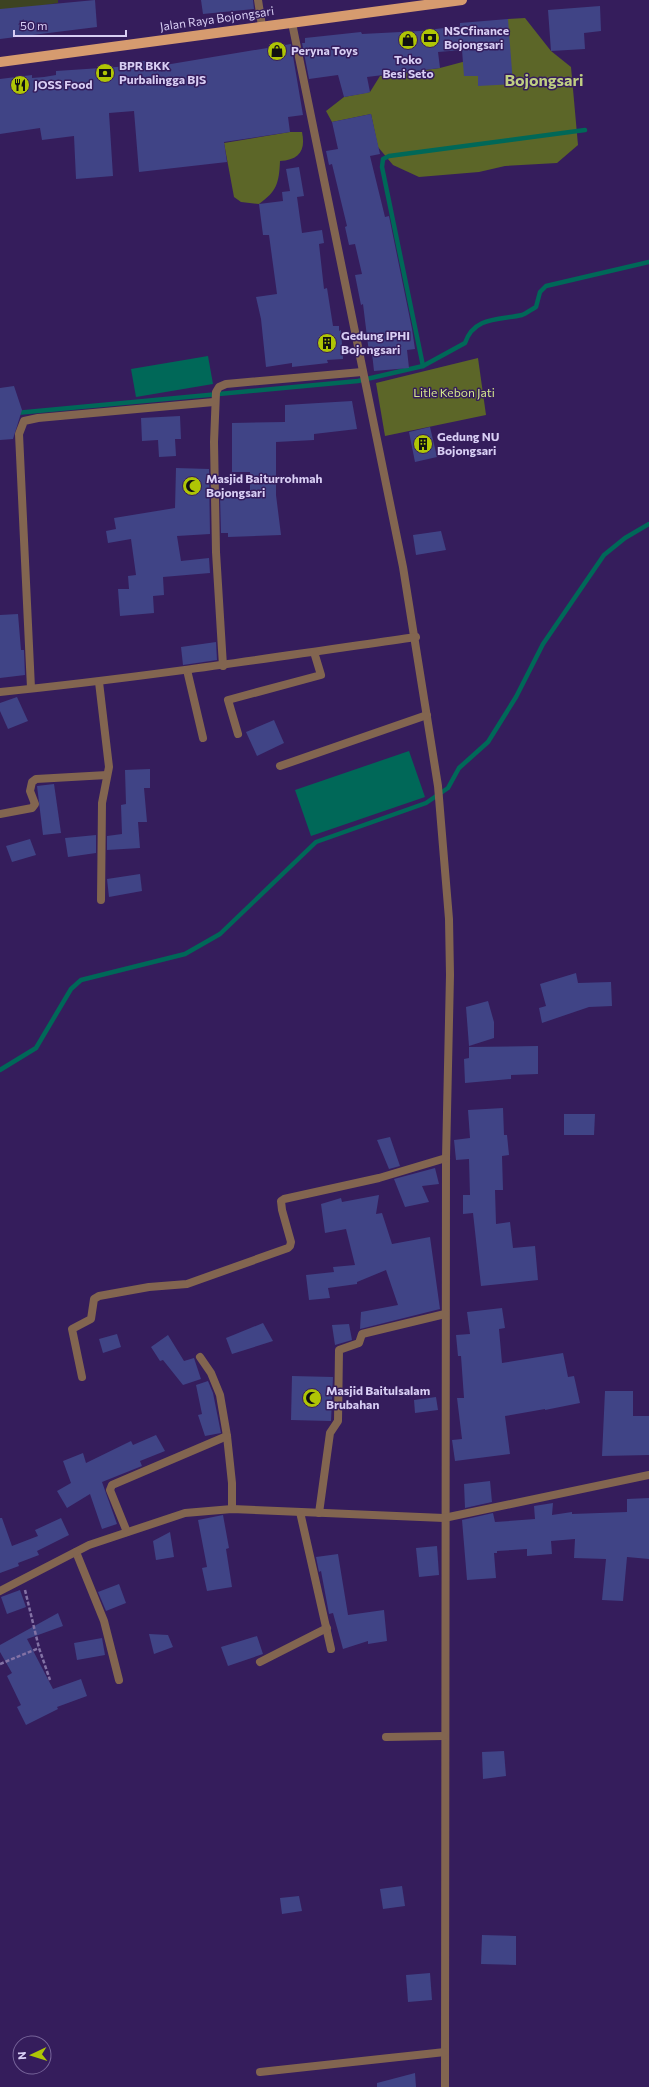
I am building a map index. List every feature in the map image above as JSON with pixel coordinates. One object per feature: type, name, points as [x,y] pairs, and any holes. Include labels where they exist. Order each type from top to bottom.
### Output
[{"type":"main road","name":"Jalan Raya Bojongsari","points":[[0,62],[462,0]]},
{"type":"street","points":[[258,0],[262,26]]},
{"type":"street","points":[[292,23],[363,378],[404,567],[438,786],[449,919],[450,975],[446,1158],[444,1518],[445,2087]]},
{"type":"street","points":[[223,666],[216,552],[215,398],[218,387],[226,384],[363,378]]},
{"type":"street","points":[[31,688],[19,434],[24,421],[38,418],[215,398]]},
{"type":"street","points":[[0,692],[99,682],[223,666],[416,637]]},
{"type":"street","points":[[238,734],[228,700],[321,675],[314,652]]},
{"type":"street","points":[[187,670],[203,738]]},
{"type":"street","points":[[99,682],[109,767],[102,803],[101,900]]},
{"type":"street","points":[[280,766],[427,715]]},
{"type":"street","points":[[0,814],[32,808],[35,804],[30,791],[32,782],[36,779],[107,774]]},
{"type":"street","points":[[82,1377],[72,1329],[91,1319],[94,1299],[99,1296],[149,1287],[187,1284],[288,1248],[291,1244],[282,1210],[281,1201],[284,1199],[379,1178],[446,1158]]},
{"type":"street","points":[[319,1513],[330,1433],[338,1421],[339,1350],[359,1343],[362,1334],[445,1314]]},
{"type":"street","points":[[200,1357],[216,1383],[227,1436],[232,1483],[232,1510]]},
{"type":"street","points":[[126,1532],[110,1490],[112,1485],[227,1436]]},
{"type":"street","points":[[0,1591],[89,1545],[185,1512],[232,1510],[444,1518],[649,1475]]},
{"type":"street","points":[[300,1512],[331,1649]]},
{"type":"street","points":[[76,1552],[104,1621],[119,1680]]},
{"type":"street","points":[[260,1662],[327,1628]]},
{"type":"street","points":[[386,1737],[444,1736]]},
{"type":"street","points":[[260,2072],[445,2052]]},
{"type":"path","points":[[22,1580],[39,1648],[50,1680]]},
{"type":"path","points":[[0,1664],[39,1648]]},
{"type":"shaded area","points":[[0,0],[58,0],[58,3],[0,12]]},
{"type":"shaded area","points":[[208,356],[213,384],[136,397],[131,369]]},
{"type":"shaded area","points":[[409,751],[425,797],[311,836],[295,790]]},
{"type":"green space","points":[[525,18],[551,51],[571,67],[578,145],[557,163],[505,166],[479,172],[419,177],[393,165],[378,147],[371,114],[332,122],[326,111],[344,97],[370,92],[380,76],[440,68],[500,52],[508,19]]},
{"type":"green space","points":[[290,132],[302,132],[302,149],[300,153],[292,159],[280,161],[278,181],[270,195],[259,204],[241,202],[234,197],[224,143]]},
{"type":"green space","name":"Litle Kebon Jati","points":[[478,358],[486,415],[385,436],[376,383]]},
{"type":"building","points":[[95,0],[97,27],[0,39],[0,9]]},
{"type":"building","points":[[201,0],[253,0],[254,9],[203,14]]},
{"type":"building","points":[[600,6],[601,31],[584,33],[585,49],[551,51],[548,10]]},
{"type":"building","points":[[508,19],[513,84],[478,86],[478,76],[464,76],[462,50],[438,52],[440,68],[367,77],[370,92],[367,93],[344,97],[338,75],[309,79],[302,43],[305,43],[305,38],[361,32],[362,34],[420,31],[460,26],[460,23]]},
{"type":"building","points":[[291,44],[303,115],[288,117],[290,132],[224,142],[227,162],[139,172],[134,111],[109,113],[113,176],[76,179],[74,136],[42,140],[40,128],[0,134],[0,79],[32,75],[32,78],[44,77],[56,75],[56,71],[131,66],[131,62],[146,61],[146,67],[159,66]]},
{"type":"building","points":[[371,114],[380,154],[370,156],[385,217],[389,216],[415,349],[407,350],[409,368],[374,371],[372,353],[369,353],[363,304],[361,305],[355,275],[362,274],[355,244],[349,245],[345,227],[347,226],[332,164],[329,165],[326,151],[338,149],[332,122]]},
{"type":"building","points":[[299,167],[304,196],[297,197],[302,233],[322,230],[324,243],[319,244],[324,289],[327,288],[333,326],[339,326],[339,331],[341,330],[343,359],[327,360],[328,363],[292,367],[292,363],[266,367],[261,319],[256,297],[277,294],[269,235],[263,235],[259,204],[283,201],[282,192],[290,191],[286,169]]},
{"type":"building","points":[[14,386],[22,410],[13,439],[0,440],[0,388]]},
{"type":"building","points":[[352,401],[357,429],[314,434],[314,440],[276,442],[276,495],[281,535],[228,537],[228,533],[221,533],[220,496],[250,495],[250,472],[232,472],[232,423],[285,422],[285,405]]},
{"type":"building","points":[[180,416],[181,439],[175,439],[176,456],[159,457],[158,440],[142,441],[141,418]]},
{"type":"building","name":"Gedung NU Bojongsari","points":[[430,427],[437,457],[415,462],[409,432]]},
{"type":"building","points":[[176,468],[209,469],[210,534],[177,536],[181,561],[209,558],[210,573],[163,577],[164,595],[153,596],[154,613],[120,616],[118,589],[129,589],[128,576],[136,575],[131,539],[108,543],[106,531],[116,529],[114,518],[175,508]]},
{"type":"building","points":[[441,531],[446,550],[416,555],[413,535]]},
{"type":"building","points":[[18,614],[21,650],[24,650],[25,675],[0,678],[0,615]]},
{"type":"building","points":[[216,642],[217,660],[183,665],[181,647]]},
{"type":"building","points":[[17,697],[28,721],[8,729],[0,711],[0,703]]},
{"type":"building","points":[[274,720],[284,743],[257,756],[246,732]]},
{"type":"building","points":[[150,769],[150,788],[144,788],[147,822],[138,822],[140,848],[107,850],[107,836],[122,834],[121,805],[126,804],[125,770]]},
{"type":"building","points":[[54,784],[61,833],[43,835],[37,786]]},
{"type":"building","points":[[96,835],[96,853],[68,857],[65,838]]},
{"type":"building","points":[[30,839],[36,855],[12,862],[6,846]]},
{"type":"building","points":[[140,874],[142,891],[109,897],[107,879]]},
{"type":"building","points":[[576,973],[578,983],[611,982],[612,1006],[589,1007],[542,1023],[539,1008],[546,1006],[540,984]]},
{"type":"building","points":[[488,1001],[494,1022],[494,1038],[469,1046],[466,1007]]},
{"type":"building","points":[[538,1046],[538,1074],[511,1075],[511,1079],[465,1083],[464,1059],[469,1058],[469,1047]]},
{"type":"building","points":[[503,1108],[504,1135],[507,1135],[509,1155],[502,1156],[503,1190],[495,1190],[496,1224],[510,1222],[513,1248],[535,1246],[538,1280],[481,1286],[473,1213],[463,1214],[463,1195],[470,1195],[469,1159],[456,1160],[454,1140],[470,1138],[468,1110]]},
{"type":"building","points":[[564,1114],[595,1114],[594,1135],[564,1135]]},
{"type":"building","points":[[390,1137],[400,1166],[389,1169],[377,1140]]},
{"type":"building","points":[[435,1168],[439,1184],[422,1186],[429,1202],[405,1207],[394,1179]]},
{"type":"building","points":[[379,1195],[376,1214],[382,1213],[392,1244],[430,1237],[440,1309],[360,1329],[361,1312],[398,1305],[386,1270],[357,1282],[357,1284],[328,1288],[330,1298],[309,1300],[306,1275],[334,1272],[333,1267],[355,1265],[346,1229],[325,1233],[321,1204],[341,1198],[342,1202]]},
{"type":"building","points":[[502,1308],[505,1328],[499,1329],[502,1363],[563,1353],[568,1377],[574,1376],[580,1403],[505,1416],[510,1454],[455,1461],[452,1440],[462,1439],[457,1398],[464,1398],[461,1356],[458,1356],[456,1335],[470,1334],[467,1312]]},
{"type":"building","points":[[263,1323],[273,1341],[232,1354],[226,1338]]},
{"type":"building","points":[[349,1324],[352,1340],[335,1345],[332,1325]]},
{"type":"building","points":[[117,1334],[121,1347],[103,1353],[99,1339]]},
{"type":"building","points":[[168,1335],[184,1361],[194,1358],[201,1379],[183,1385],[163,1360],[160,1361],[151,1347]]},
{"type":"building","name":"Masjid Baitulsalam Brubahan","points":[[292,1376],[333,1377],[331,1421],[291,1420]]},
{"type":"building","points":[[208,1381],[213,1393],[221,1433],[205,1436],[198,1415],[202,1414],[196,1385]]},
{"type":"building","points":[[605,1391],[633,1391],[633,1416],[649,1416],[649,1455],[602,1456]]},
{"type":"building","points":[[436,1397],[438,1410],[415,1413],[414,1400]]},
{"type":"building","points":[[156,1435],[165,1451],[140,1461],[142,1466],[102,1482],[117,1524],[102,1529],[90,1494],[67,1508],[57,1491],[71,1483],[63,1461],[83,1453],[86,1463],[131,1441],[133,1445]]},
{"type":"building","points":[[490,1481],[492,1502],[465,1508],[464,1484]]},
{"type":"building","points":[[649,1498],[649,1559],[627,1557],[623,1601],[602,1600],[606,1559],[574,1558],[575,1539],[551,1541],[552,1554],[527,1556],[527,1549],[497,1551],[497,1553],[494,1553],[496,1578],[467,1580],[462,1520],[493,1513],[495,1522],[535,1519],[534,1506],[553,1503],[552,1515],[572,1512],[572,1514],[627,1512],[627,1499]]},
{"type":"building","points":[[223,1515],[229,1548],[226,1549],[232,1587],[207,1591],[202,1568],[207,1567],[198,1520]]},
{"type":"building","points":[[0,1518],[2,1518],[12,1546],[38,1536],[35,1530],[61,1518],[69,1535],[37,1551],[39,1555],[18,1563],[19,1566],[0,1573]]},
{"type":"building","points":[[170,1532],[174,1557],[156,1560],[153,1541]]},
{"type":"building","points":[[437,1546],[439,1575],[419,1577],[416,1548]]},
{"type":"building","points":[[338,1554],[348,1615],[384,1610],[387,1641],[368,1644],[368,1641],[343,1649],[333,1613],[329,1614],[321,1571],[319,1572],[316,1557]]},
{"type":"building","points":[[119,1584],[126,1603],[106,1611],[98,1592]]},
{"type":"building","points":[[20,1590],[26,1607],[7,1614],[1,1597]]},
{"type":"building","points":[[58,1613],[63,1626],[27,1639],[53,1689],[81,1679],[87,1696],[57,1707],[58,1709],[26,1725],[17,1707],[21,1705],[7,1676],[12,1673],[0,1652],[0,1645]]},
{"type":"building","points":[[149,1634],[168,1635],[173,1647],[154,1654]]},
{"type":"building","points":[[257,1636],[263,1654],[228,1666],[221,1647]]},
{"type":"building","points":[[102,1638],[105,1655],[77,1660],[74,1643]]},
{"type":"building","points":[[504,1751],[506,1776],[483,1779],[482,1752]]},
{"type":"building","points":[[402,1886],[405,1906],[383,1909],[380,1889]]},
{"type":"building","points":[[299,1896],[302,1911],[282,1914],[280,1898]]},
{"type":"building","points":[[482,1935],[516,1936],[516,1965],[481,1964]]},
{"type":"building","points":[[430,1973],[432,2000],[408,2002],[406,1975]]},
{"type":"building","points":[[415,2073],[416,2087],[377,2087],[377,2083]]},
{"type":"waterway","points":[[423,366],[382,167],[383,159],[389,156],[585,130]]},
{"type":"waterway","points":[[16,413],[358,381],[423,366],[465,343],[469,334],[481,324],[497,319],[522,315],[536,307],[540,292],[546,286],[649,262]]},
{"type":"waterway","points":[[0,1070],[36,1048],[71,989],[81,980],[185,954],[220,934],[316,842],[426,803],[448,788],[459,768],[488,742],[516,697],[543,644],[604,555],[625,538],[649,524]]},
{"type":"place","name":"NSCfinance Bojongsari","points":[[430,38]]},
{"type":"place","name":"Toko Besi Seto","points":[[408,40]]},
{"type":"place","name":"Peryna Toys","points":[[277,51]]},
{"type":"place","name":"BPR BKK Purbalingga BJS","points":[[105,73]]},
{"type":"place","name":"JOSS Food","points":[[20,85]]},
{"type":"place","name":"Gedung IPHI Bojongsari","points":[[327,343]]},
{"type":"place","name":"Gedung NU Bojongsari","points":[[423,444]]},
{"type":"place","name":"Masjid Baiturrohmah Bojongsari","points":[[192,486]]},
{"type":"place","name":"Masjid Baitulsalam Brubahan","points":[[312,1398]]},
{"type":"district","name":"Bojongsari","points":[[544,80]]}]
